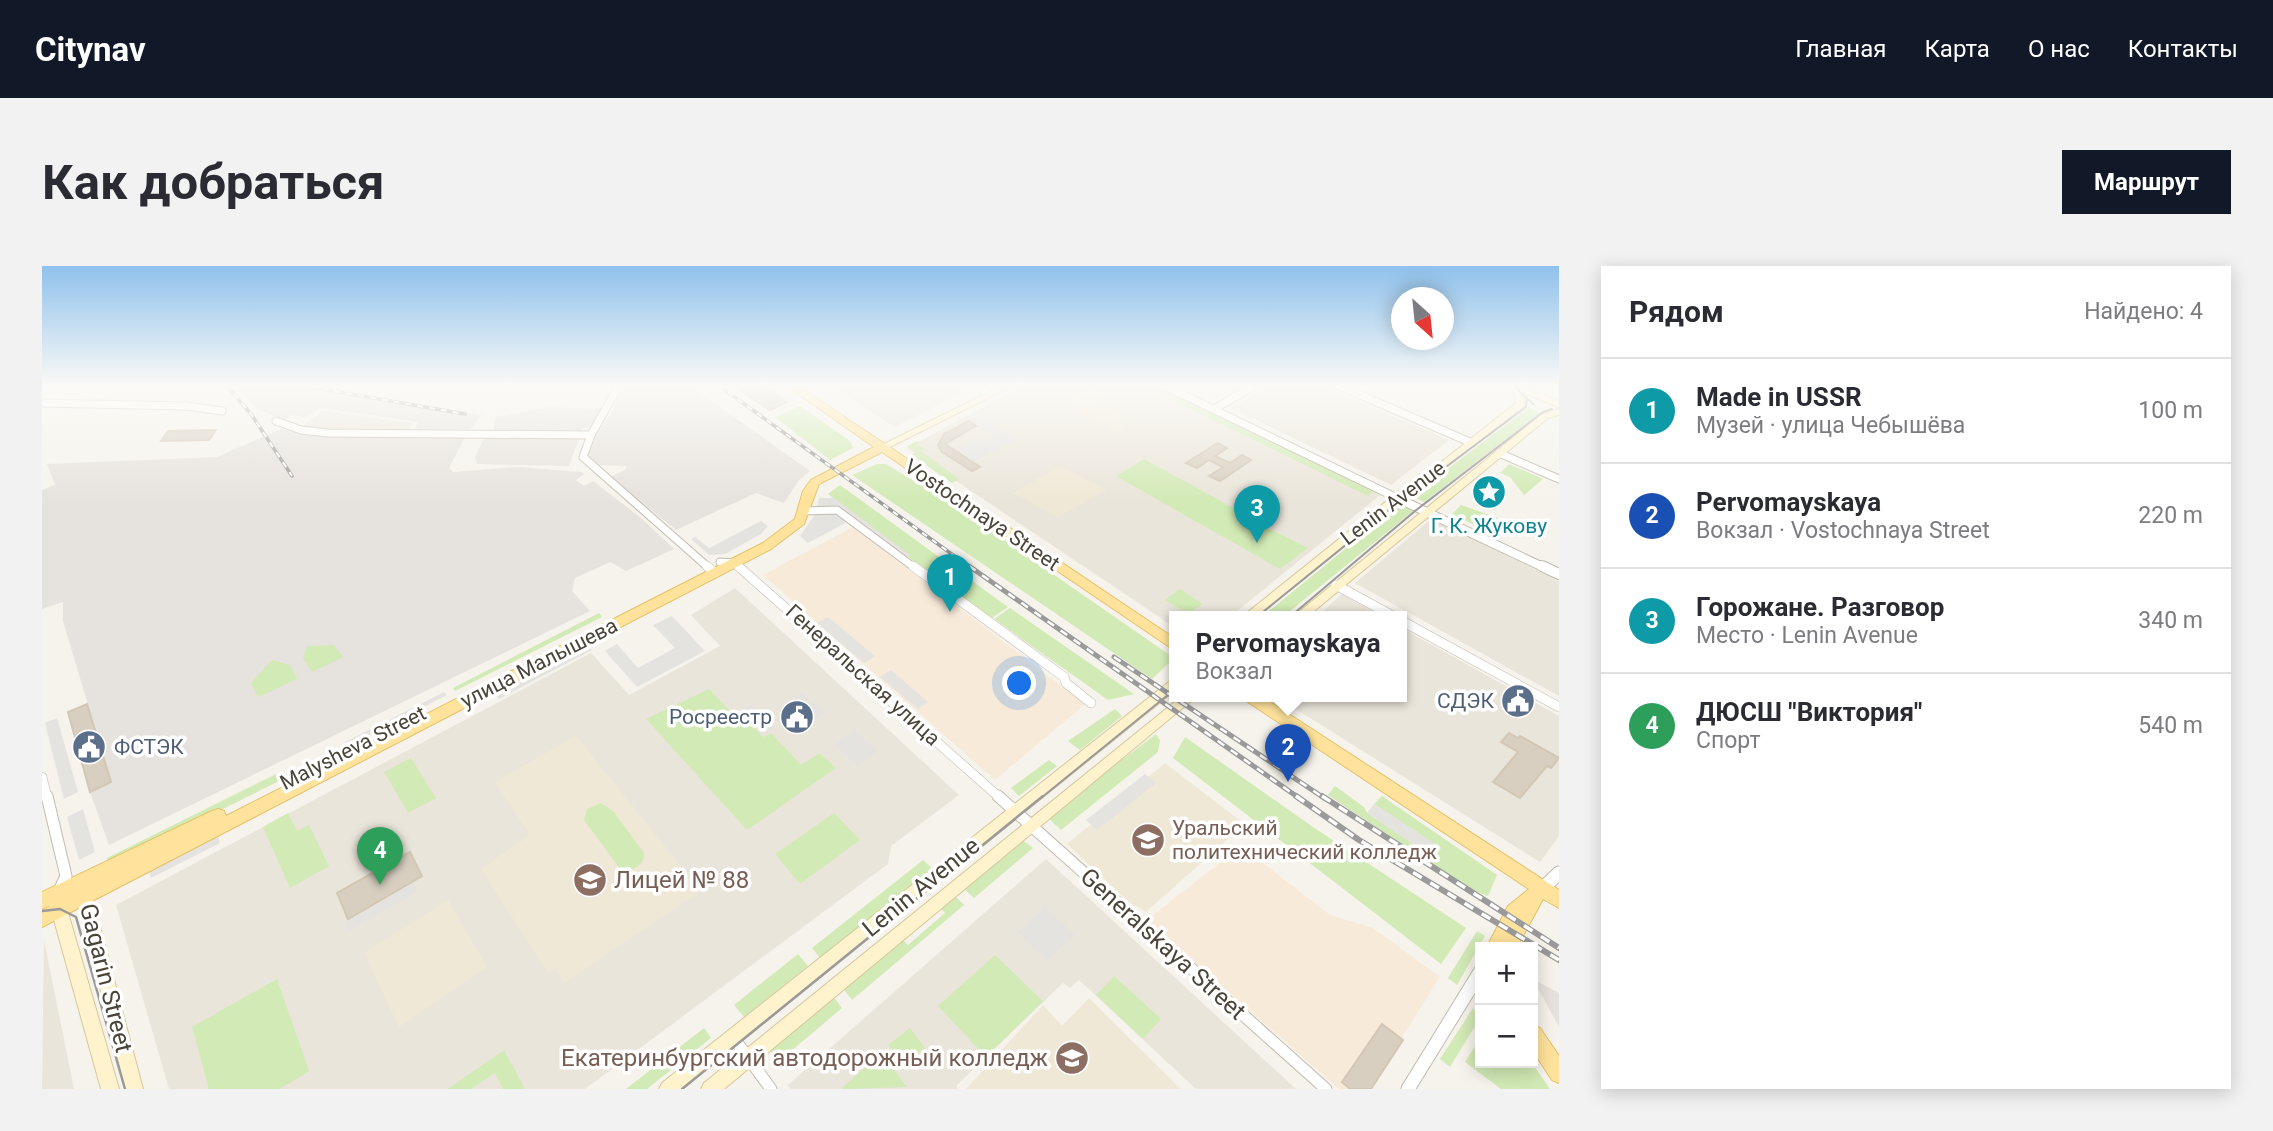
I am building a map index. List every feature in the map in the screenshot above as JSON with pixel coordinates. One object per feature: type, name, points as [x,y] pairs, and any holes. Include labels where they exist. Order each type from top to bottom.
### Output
[{"type":"main road","name":"Vostochnaya Street","points":[[846,423],[1169,642]]},
{"type":"main road","points":[[879,446],[923,423]]},
{"type":"main road","name":"улица Малышева","points":[[720,566],[788,524],[794,516],[800,490],[809,478],[928,423]]},
{"type":"main road","name":"Lenin Avenue","points":[[1255,611],[1397,498],[1497,423]]},
{"type":"main road","name":"Lenin Avenue","points":[[1306,611],[1536,423]]},
{"type":"main road","name":"улица Малышева","points":[[50,906],[77,885],[789,532],[800,521],[808,491],[815,482],[879,446]]},
{"type":"main road","name":"Lenin Avenue","points":[[668,1089],[1169,688]]},
{"type":"main road","name":"Lenin Avenue","points":[[710,1089],[1184,702]]},
{"type":"main road","points":[[1259,702],[1539,892],[1559,900]]},
{"type":"main road","name":"Gagarin Street","points":[[77,885],[134,1089]]},
{"type":"main road","points":[[1501,942],[1514,912],[1539,892]]},
{"type":"main road","name":"Gagarin Street","points":[[50,906],[110,1089]]},
{"type":"main road","points":[[1538,1042],[1559,1073]]},
{"type":"street","points":[[280,423],[289,428],[335,432],[592,435],[598,423]]},
{"type":"street","points":[[1244,423],[1559,574]]},
{"type":"street","points":[[1426,423],[1472,443]]},
{"type":"street","name":"Генеральская улица","points":[[592,435],[583,453],[585,461],[720,566],[1016,811]]},
{"type":"street","points":[[1499,453],[1559,479]]},
{"type":"street","points":[[804,511],[837,510],[1064,677],[1066,683],[1091,703]]},
{"type":"street","points":[[1336,585],[1383,611]]},
{"type":"street","points":[[1407,624],[1559,708]]},
{"type":"street","name":"Gagarin Street","points":[[42,777],[77,885],[50,906]]},
{"type":"street","name":"Generalskaya Street","points":[[1016,811],[1326,1089]]},
{"type":"street","points":[[1539,892],[1559,873]]},
{"type":"street","points":[[1408,1089],[1475,990]]},
{"type":"street","points":[[733,1037],[771,1089]]},
{"type":"shaded area","points":[[306,423],[413,423],[406,432],[302,427]]},
{"type":"shaded area","points":[[417,423],[475,423],[470,429],[415,429]]},
{"type":"shaded area","points":[[495,423],[594,423],[591,428],[583,428],[581,433],[493,432]]},
{"type":"shaded area","points":[[604,423],[743,423],[810,471],[799,480],[784,503],[756,493],[676,530],[610,477],[625,470],[627,466],[598,465],[587,455]]},
{"type":"shaded area","points":[[953,423],[1234,423],[1380,495],[1237,611],[1169,611],[1169,624],[907,448]]},
{"type":"shaded area","points":[[973,423],[989,423],[1017,439],[972,462],[955,451],[979,438],[986,442],[994,437]]},
{"type":"shaded area","points":[[1100,423],[1119,423],[1127,428],[1118,433]]},
{"type":"shaded area","points":[[1263,423],[1410,423],[1449,440],[1391,485]]},
{"type":"shaded area","points":[[281,429],[302,434],[465,437],[449,468],[453,472],[517,467],[582,472],[584,474],[576,480],[584,486],[593,481],[641,518],[674,549],[626,571],[610,562],[575,578],[572,591],[590,611],[109,845],[90,792],[111,782],[63,621],[63,602],[42,609],[42,490],[55,485],[47,464],[217,457]]},
{"type":"shaded area","points":[[485,436],[580,436],[569,466],[477,464],[475,457]]},
{"type":"shaded area","points":[[1060,466],[1107,490],[1058,517],[1013,493]]},
{"type":"shaded area","points":[[819,498],[834,498],[910,555],[905,558],[837,508],[817,507]]},
{"type":"shaded area","points":[[832,511],[847,522],[808,543],[800,536],[816,513]]},
{"type":"shaded area","points":[[1431,519],[1559,581],[1559,696],[1407,611],[1355,583]]},
{"type":"shaded area","points":[[761,521],[768,526],[761,534],[725,554],[709,555],[691,539],[695,537],[709,548]]},
{"type":"shaded area","points":[[853,527],[1085,704],[995,780],[763,575]]},
{"type":"shaded area","points":[[735,588],[959,795],[891,846],[888,864],[585,1089],[169,1089],[116,905],[591,653],[629,695],[720,646],[691,615]]},
{"type":"shaded area","points":[[1342,594],[1371,611],[1323,611]]},
{"type":"shaded area","points":[[672,616],[705,651],[637,687],[605,651],[617,644],[638,668],[675,648],[653,625]]},
{"type":"shaded area","points":[[828,617],[875,656],[864,663],[817,623]]},
{"type":"shaded area","points":[[1407,631],[1559,716],[1559,836],[1540,862],[1285,702],[1407,702]]},
{"type":"shaded area","points":[[588,645],[592,650],[499,699],[495,694]]},
{"type":"shaded area","points":[[891,670],[928,702],[918,709],[880,677]]},
{"type":"shaded area","points":[[444,692],[447,695],[348,746],[345,742]]},
{"type":"shaded area","points":[[803,693],[824,713],[809,722],[787,703]]},
{"type":"shaded area","points":[[752,704],[776,727],[764,735],[740,711]]},
{"type":"shaded area","points":[[57,718],[78,792],[64,799],[45,723]]},
{"type":"shaded area","points":[[854,730],[878,751],[856,766],[833,744]]},
{"type":"shaded area","name":"Лицей № 88","points":[[576,736],[701,891],[564,983],[555,968],[548,973],[481,869],[530,835],[495,782]]},
{"type":"shaded area","name":"Уральский политехнический колледж","points":[[1165,763],[1242,822],[1235,833],[1146,912],[1129,902],[1067,844]]},
{"type":"shaded area","points":[[1145,774],[1156,783],[1097,830],[1086,820]]},
{"type":"shaded area","points":[[1374,804],[1441,848],[1434,858],[1367,813]]},
{"type":"shaded area","points":[[83,809],[95,852],[79,860],[67,817]]},
{"type":"shaded area","points":[[218,836],[220,843],[151,878],[149,871]]},
{"type":"shaded area","points":[[1241,846],[1330,915],[1373,928],[1440,977],[1369,1089],[1339,1089],[1147,920]]},
{"type":"shaded area","points":[[1046,859],[1296,1089],[1196,1089],[1079,980],[1070,988],[1063,983],[957,1085],[957,1089],[791,1089],[788,1085]]},
{"type":"shaded area","points":[[413,883],[417,892],[349,931],[345,922]]},
{"type":"shaded area","points":[[448,900],[487,967],[399,1027],[364,953]]},
{"type":"shaded area","points":[[1045,907],[1075,935],[1047,960],[1018,932]]},
{"type":"shaded area","points":[[44,940],[74,1089],[42,1089]]},
{"type":"shaded area","points":[[1538,982],[1559,993],[1559,1027],[1538,988]]},
{"type":"shaded area","name":"Екатеринбургский автодорожный колледж","points":[[1089,998],[1181,1089],[966,1089],[1043,1005],[1062,1026]]},
{"type":"green space","points":[[783,423],[825,423],[850,441],[853,448],[830,460]]},
{"type":"green space","points":[[1220,423],[1240,423],[1377,489],[1368,496]]},
{"type":"green space","points":[[1508,423],[1526,423],[1424,502],[1412,496]]},
{"type":"green space","points":[[919,440],[917,444],[925,449],[921,451],[959,479],[952,483],[911,455],[916,452],[907,446]]},
{"type":"green space","points":[[1144,459],[1241,512],[1242,516],[1308,548],[1280,569],[1116,476]]},
{"type":"green space","points":[[877,464],[886,464],[949,502],[1169,655],[1169,663],[1152,679],[852,475]]},
{"type":"green space","points":[[1509,464],[1543,479],[1524,495],[1510,477],[1500,473]]},
{"type":"green space","points":[[840,485],[1008,607],[989,620],[828,494]]},
{"type":"green space","points":[[1399,505],[1413,511],[1290,611],[1269,611]]},
{"type":"green space","points":[[1461,505],[1498,518],[1487,531],[1452,514]]},
{"type":"green space","points":[[1180,589],[1203,604],[1192,611],[1183,611],[1165,600]]},
{"type":"green space","points":[[1010,608],[1134,694],[1108,700],[994,619]]},
{"type":"green space","points":[[599,613],[602,617],[455,691],[453,688]]},
{"type":"green space","points":[[334,645],[343,657],[312,672],[303,658],[307,646]]},
{"type":"green space","points":[[272,660],[290,665],[297,679],[258,697],[251,683]]},
{"type":"green space","points":[[709,689],[736,717],[740,714],[763,737],[771,733],[801,765],[820,753],[836,768],[747,830],[646,719]]},
{"type":"green space","points":[[1115,709],[1122,716],[1080,750],[1068,741]]},
{"type":"green space","points":[[1156,734],[1160,740],[1158,752],[1061,830],[1047,817]]},
{"type":"green space","points":[[1185,737],[1313,827],[1466,928],[1441,964],[1173,758]]},
{"type":"green space","points":[[411,758],[436,798],[408,813],[384,772]]},
{"type":"green space","points":[[1049,760],[1057,766],[1019,796],[1011,788]]},
{"type":"green space","points":[[276,774],[279,781],[109,866],[107,858]]},
{"type":"green space","points":[[1335,786],[1364,807],[1367,813],[1433,857],[1441,848],[1374,804],[1382,796],[1497,875],[1488,896],[1469,889],[1328,795]]},
{"type":"green space","points":[[601,803],[613,811],[644,853],[644,858],[637,867],[621,870],[584,820],[587,809]]},
{"type":"green space","points":[[288,813],[297,831],[309,825],[329,866],[290,888],[263,827]]},
{"type":"green space","points":[[834,813],[860,840],[800,884],[775,854]]},
{"type":"green space","points":[[1021,839],[1033,848],[974,898],[962,887]]},
{"type":"green space","points":[[923,860],[932,868],[820,958],[812,948]]},
{"type":"green space","points":[[954,895],[964,905],[852,1000],[842,987],[901,938],[908,945],[945,913],[939,907]]},
{"type":"green space","points":[[1477,931],[1485,936],[1482,942],[1475,942],[1475,954],[1457,985],[1448,978]]},
{"type":"green space","points":[[798,954],[808,966],[744,1017],[734,1005]]},
{"type":"green space","points":[[995,955],[1043,1001],[986,1057],[938,1006]]},
{"type":"green space","points":[[1114,976],[1161,1019],[1143,1039],[1096,995]]},
{"type":"green space","points":[[277,979],[309,1071],[280,1089],[209,1089],[192,1027]]},
{"type":"green space","points":[[832,995],[842,1008],[778,1062],[768,1047]]},
{"type":"green space","points":[[1473,1008],[1475,1026],[1450,1067],[1440,1059]]},
{"type":"green space","points":[[704,1028],[711,1038],[647,1089],[626,1089]]},
{"type":"green space","points":[[910,1028],[925,1048],[903,1065],[888,1045]]},
{"type":"green space","points":[[1475,1046],[1475,1068],[1535,1068],[1550,1089],[1501,1089],[1465,1062]]},
{"type":"green space","points":[[504,1050],[525,1089],[503,1089],[495,1073],[471,1089],[448,1089]]},
{"type":"green space","points":[[881,1053],[907,1087],[842,1088]]},
{"type":"building","points":[[964,423],[976,426],[945,444],[980,467],[972,471],[942,452],[938,445],[944,434]]},
{"type":"building","points":[[216,430],[209,440],[161,441],[168,431]]},
{"type":"building","points":[[1218,443],[1227,448],[1215,456],[1230,463],[1242,455],[1251,460],[1220,481],[1209,476],[1223,467],[1209,460],[1197,468],[1186,463]]},
{"type":"building","name":"ФСТЭК","points":[[87,704],[111,782],[90,792],[68,712]]},
{"type":"building","points":[[1509,733],[1518,738],[1520,736],[1559,758],[1551,768],[1547,766],[1520,798],[1493,782],[1518,752],[1501,742]]},
{"type":"building","points":[[410,852],[422,876],[348,919],[337,893]]},
{"type":"building","points":[[1382,1024],[1403,1040],[1371,1089],[1350,1089],[1342,1082]]},
{"type":"tram line","points":[[1264,611],[1399,502],[1504,423]]},
{"type":"tram line","points":[[1297,611],[1415,511],[1528,423]]},
{"type":"tram line","points":[[1041,798],[1169,694]]},
{"type":"tram line","points":[[682,1089],[1043,796]]},
{"type":"tram line","points":[[42,911],[60,909],[76,917],[125,1089]]},
{"type":"railway","points":[[257,423],[292,476]]},
{"type":"railway","points":[[771,423],[971,568]]},
{"type":"railway","points":[[969,566],[1299,798]]},
{"type":"railway","points":[[1114,657],[1169,694]]},
{"type":"railway","points":[[1181,702],[1324,798]]},
{"type":"railway","points":[[1296,796],[1359,840],[1559,960]]},
{"type":"railway","points":[[1322,796],[1559,948]]},
{"type":"place","name":"Г. К. Жукову","points":[[1489,492]]},
{"type":"place","name":"Горожане. Разговор","points":[[1257,543]]},
{"type":"place","name":"Made in USSR","points":[[950,612]]},
{"type":"place","name":"СДЭК","points":[[1518,701]]},
{"type":"place","name":"Росреестр","points":[[797,717]]},
{"type":"place","name":"ФСТЭК","points":[[89,747]]},
{"type":"place","name":"Pervomayskaya","points":[[1288,782]]},
{"type":"place","name":"Уральский политехнический колледж","points":[[1148,840]]},
{"type":"place","name":"Лицей № 88","points":[[590,880]]},
{"type":"place","name":"ДЮСШ \"Виктория\"","points":[[380,885]]},
{"type":"place","name":"Екатеринбургский автодорожный колледж","points":[[1072,1058]]}]
